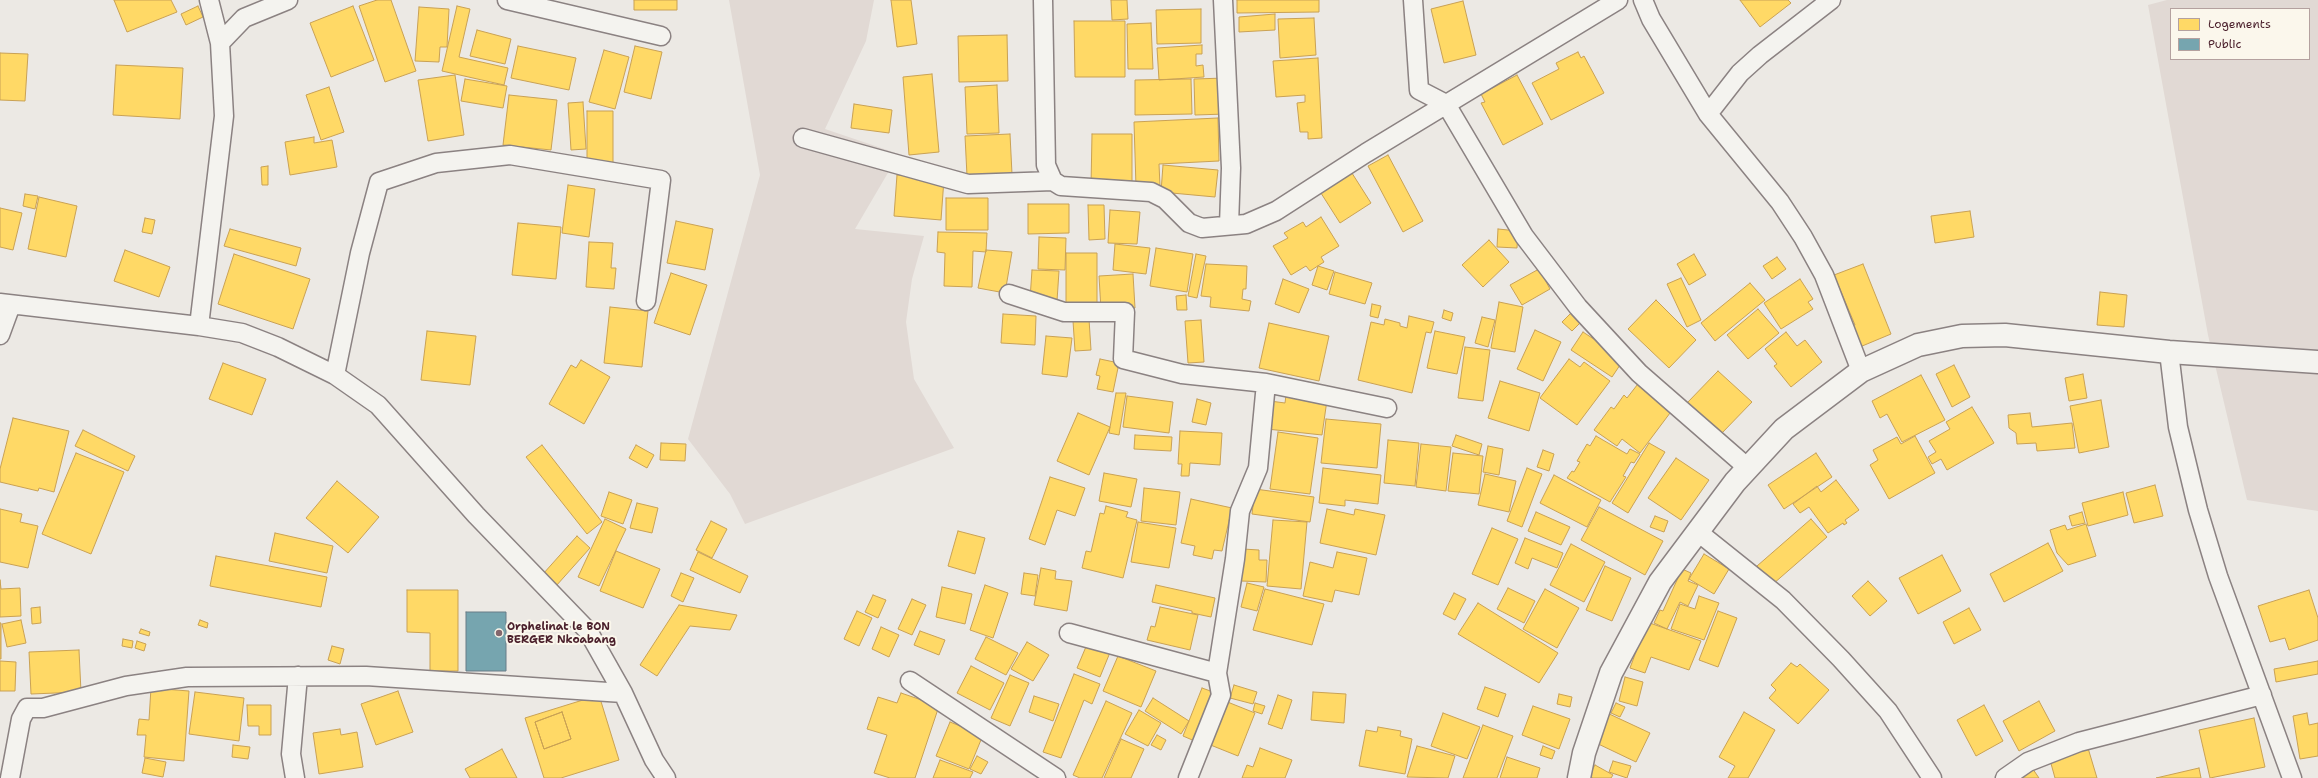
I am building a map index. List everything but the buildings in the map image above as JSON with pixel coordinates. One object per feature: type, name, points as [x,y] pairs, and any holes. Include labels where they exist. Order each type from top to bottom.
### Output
[{"type":"street","points":[[199,326],[224,116],[220,43],[208,0]]},
{"type":"street","points":[[220,43],[244,18],[288,0]]},
{"type":"street","points":[[507,0],[661,36]]},
{"type":"street","points":[[1043,0],[1046,165],[1053,181]]},
{"type":"street","points":[[1223,0],[1231,168],[1229,225]]},
{"type":"street","points":[[1413,0],[1419,90],[1446,104],[1524,236],[1578,307],[1639,373],[1748,468]]},
{"type":"street","points":[[803,138],[968,184],[1053,181],[1061,186],[1150,192],[1166,199],[1194,226],[1202,228],[1246,224],[1276,211],[1446,104],[1618,0]]},
{"type":"street","points":[[1643,0],[1651,19],[1708,114],[1780,202],[1803,237],[1824,275],[1861,371]]},
{"type":"street","points":[[1708,114],[1740,73],[1760,55],[1831,0]]},
{"type":"street","points":[[335,375],[360,254],[379,182],[436,163],[510,155],[661,180],[646,301]]},
{"type":"street","points":[[1009,294],[1064,312],[1125,312],[1123,358],[1182,374],[1266,383],[1387,408]]},
{"type":"street","points":[[0,335],[6,304],[199,326],[242,333],[278,347],[335,375],[378,405],[476,515],[588,631],[623,693],[654,760],[666,778]]},
{"type":"street","points":[[1579,778],[1584,753],[1612,673],[1660,582],[1748,468],[1784,429],[1861,371],[1918,345],[1962,336],[2005,335],[2169,352],[2318,362]]},
{"type":"street","points":[[2169,352],[2178,427],[2198,510],[2218,576],[2292,778]]},
{"type":"street","points":[[1188,778],[1221,695],[1217,673],[1235,559],[1240,510],[1258,468],[1266,383]]},
{"type":"street","points":[[1698,532],[1783,600],[1841,659],[1888,711],[1932,778]]},
{"type":"street","points":[[1069,633],[1217,673]]},
{"type":"street","points":[[295,778],[291,754],[298,676]]},
{"type":"street","points":[[10,778],[21,719],[27,708],[43,708],[126,686],[187,677],[366,676],[623,693]]},
{"type":"street","points":[[910,681],[1056,778]]},
{"type":"street","points":[[2005,778],[2028,762],[2079,742],[2262,695]]},
{"type":"shaded area","points":[[729,0],[874,0],[866,41],[825,129],[899,154],[855,229],[924,236],[912,279],[906,322],[914,379],[954,448],[745,524],[730,494],[688,439],[760,175]]},
{"type":"shaded area","points":[[2167,0],[2318,0],[2318,511],[2247,500],[2208,335],[2148,5]]},
{"type":"place","name":"Orphelinat le BON BERGER Nkoabang","points":[[499,633]]}]
